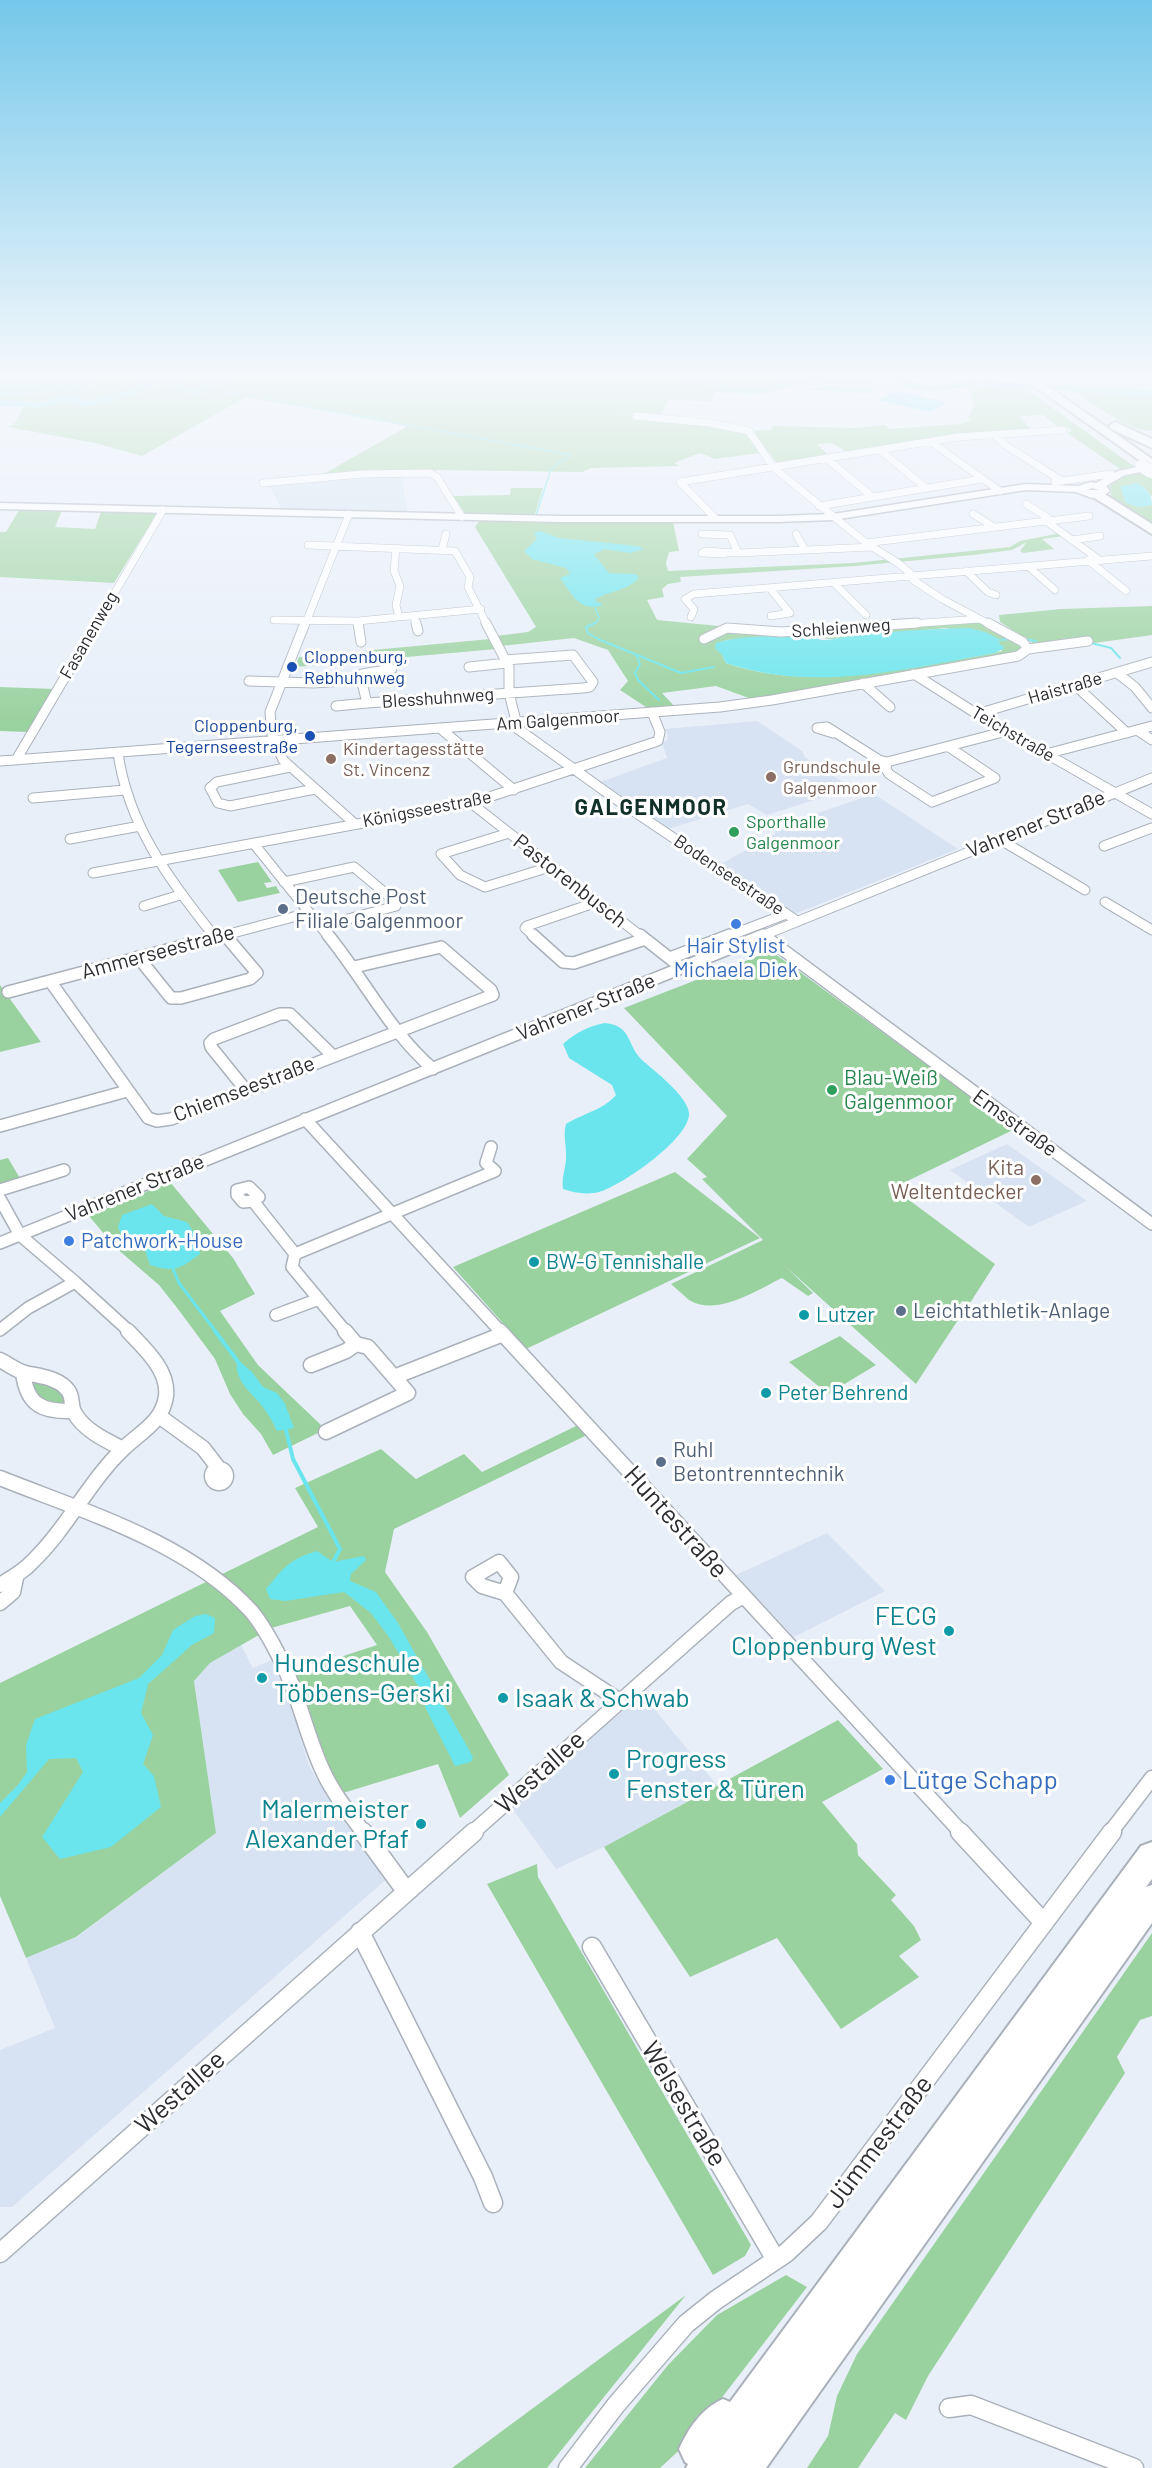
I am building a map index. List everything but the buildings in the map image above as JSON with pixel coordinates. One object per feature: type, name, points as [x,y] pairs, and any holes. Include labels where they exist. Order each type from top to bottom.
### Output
[{"type":"highway","points":[[1102,493],[1129,516],[1152,529]]},
{"type":"highway","points":[[702,2459],[747,2386],[778,2368],[1152,1855]]},
{"type":"highway","points":[[743,2468],[1152,1898]]},
{"type":"main road","points":[[0,506],[462,517],[833,517],[986,493]]},
{"type":"street","points":[[447,493],[462,517]]},
{"type":"street","points":[[693,493],[715,518]]},
{"type":"street","points":[[804,493],[870,545],[898,563],[910,576],[942,599],[1013,636],[1025,645]]},
{"type":"street","points":[[868,493],[873,497]]},
{"type":"street","points":[[819,506],[896,493]]},
{"type":"street","points":[[1026,504],[1048,518],[1047,521],[1101,561]]},
{"type":"street","name":"Fasanenweg","points":[[16,760],[163,510]]},
{"type":"street","points":[[350,514],[270,712],[279,755],[354,823]]},
{"type":"street","points":[[973,514],[999,536]]},
{"type":"street","points":[[724,554],[805,550],[843,551],[925,533],[1089,516]]},
{"type":"street","points":[[925,533],[935,544]]},
{"type":"street","points":[[442,549],[446,534]]},
{"type":"street","points":[[702,534],[730,535],[738,553]]},
{"type":"street","points":[[796,534],[805,550]]},
{"type":"street","points":[[1072,540],[1100,536]]},
{"type":"street","points":[[308,545],[442,549],[455,552],[470,577],[468,586],[506,662],[509,693],[516,723]]},
{"type":"street","points":[[691,617],[694,609],[685,599],[694,594],[1151,556],[1145,546]]},
{"type":"street","points":[[396,548],[394,571],[400,586],[396,605],[399,617]]},
{"type":"street","points":[[1088,560],[1126,591]]},
{"type":"street","points":[[1028,566],[1054,590]]},
{"type":"street","points":[[966,571],[988,592],[996,595]]},
{"type":"street","points":[[834,583],[866,615]]},
{"type":"street","points":[[771,616],[790,613],[772,591],[773,589]]},
{"type":"street","points":[[274,620],[358,621],[480,609]]},
{"type":"street","points":[[414,616],[418,632]]},
{"type":"street","name":"Schleienweg","points":[[704,639],[727,628],[781,632],[980,618]]},
{"type":"street","points":[[358,621],[361,642]]},
{"type":"street","name":"Am Galgenmoor","points":[[0,761],[441,729],[759,702],[1018,656],[1025,645],[1088,641]]},
{"type":"street","name":"Blesshuhnweg","points":[[336,706],[583,688],[590,687],[593,682],[573,655],[506,662]]},
{"type":"street","points":[[470,667],[506,662]]},
{"type":"street","name":"Haistraße","points":[[977,714],[1152,662]]},
{"type":"street","name":"Blesshuhnweg","points":[[358,680],[362,674],[392,669]]},
{"type":"street","points":[[1117,673],[1135,687],[1152,708]]},
{"type":"street","name":"Teichstraße","points":[[914,674],[977,714],[1152,814]]},
{"type":"street","name":"Blesshuhnweg","points":[[249,681],[358,680],[362,683],[368,703]]},
{"type":"street","points":[[863,683],[890,708]]},
{"type":"street","points":[[1076,686],[1097,701],[1111,719],[1127,733]]},
{"type":"street","name":"Königsseestraße","points":[[93,873],[471,802],[514,790],[658,741],[660,732],[652,712]]},
{"type":"street","name":"Bodenseestraße","points":[[516,723],[518,729],[576,770],[797,921]]},
{"type":"street","points":[[1046,754],[1152,726]]},
{"type":"street","points":[[441,729],[514,790]]},
{"type":"street","points":[[1137,730],[1152,740]]},
{"type":"street","points":[[833,733],[879,760],[887,762],[1007,731]]},
{"type":"street","points":[[887,762],[886,769],[889,774],[932,802],[995,778],[949,747]]},
{"type":"street","points":[[118,753],[119,772],[140,826],[180,895],[213,936]]},
{"type":"street","points":[[290,767],[217,782],[211,784],[210,788],[218,803],[230,806],[315,789]]},
{"type":"street","name":"Vahrener Straße","points":[[0,1243],[1152,778]]},
{"type":"street","points":[[33,798],[125,790]]},
{"type":"street","name":"Pastorenbusch","points":[[471,802],[682,968]]},
{"type":"street","points":[[70,839],[140,826]]},
{"type":"street","points":[[1104,846],[1152,828]]},
{"type":"street","points":[[509,833],[441,854],[463,877],[474,885],[485,887],[554,866]]},
{"type":"street","points":[[999,839],[1085,890]]},
{"type":"street","points":[[254,844],[354,967],[410,1049],[433,1069]]},
{"type":"street","points":[[284,882],[354,867],[391,898],[396,906],[321,926]]},
{"type":"street","points":[[144,906],[180,895]]},
{"type":"street","points":[[597,902],[525,928],[563,962],[574,963],[645,939]]},
{"type":"street","points":[[1105,902],[1152,930]]},
{"type":"street","name":"Ammerseestraße","points":[[8,992],[213,936],[225,935],[308,913]]},
{"type":"street","points":[[670,958],[786,914]]},
{"type":"street","points":[[138,957],[171,998],[181,998],[250,979],[257,973],[225,935]]},
{"type":"street","name":"Emsstraße","points":[[763,935],[1152,1224]]},
{"type":"street","name":"Chiemseestraße","points":[[50,981],[148,1119],[157,1121],[171,1119],[332,1055],[396,1031],[412,1028],[493,994],[441,947],[354,967]]},
{"type":"street","points":[[245,1089],[211,1047],[210,1042],[214,1039],[280,1014],[290,1014],[332,1055]]},
{"type":"street","points":[[0,1126],[127,1091]]},
{"type":"street","name":"Huntestraße","points":[[305,1119],[1044,1923]]},
{"type":"street","points":[[295,1254],[495,1171],[486,1163],[491,1147]]},
{"type":"street","points":[[0,1190],[64,1170]]},
{"type":"street","points":[[0,1198],[20,1235],[129,1330],[160,1369],[166,1385],[165,1401],[159,1416],[123,1449],[74,1507],[67,1521],[36,1561],[16,1578],[0,1585]]},
{"type":"street","points":[[253,1201],[295,1254]]},
{"type":"street","points":[[295,1254],[292,1267],[356,1344],[368,1347],[408,1393],[326,1432]]},
{"type":"street","points":[[0,1329],[28,1308],[75,1282]]},
{"type":"street","points":[[276,1315],[319,1299]]},
{"type":"street","points":[[394,1377],[502,1334]]},
{"type":"street","points":[[311,1365],[346,1351],[356,1344]]},
{"type":"street","points":[[0,1360],[23,1373],[41,1375],[66,1387],[73,1400],[73,1412]]},
{"type":"street","points":[[23,1373],[24,1389],[33,1402],[53,1412],[73,1412],[98,1436],[123,1449]]},
{"type":"street","points":[[159,1416],[198,1444],[215,1460],[220,1470]]},
{"type":"street","points":[[0,1478],[124,1527],[183,1557],[217,1581],[253,1613],[293,1686],[322,1769],[338,1797],[406,1891]]},
{"type":"street","points":[[0,1603],[13,1592],[16,1578]]},
{"type":"street","points":[[505,1593],[561,1662],[620,1701]]},
{"type":"street","name":"Westallee","points":[[0,2253],[620,1701],[731,1603],[744,1596]]},
{"type":"street","name":"Jümmestraße","points":[[568,2468],[616,2405],[686,2324],[716,2300],[776,2260],[819,2222],[1152,1778]]},
{"type":"street","points":[[360,1932],[483,2176],[493,2203]]},
{"type":"street","name":"Welsestraße","points":[[592,1947],[776,2260]]},
{"type":"street","points":[[949,2408],[971,2406],[1134,2468]]},
{"type":"shaded area","points":[[273,493],[404,493],[408,512],[282,509]]},
{"type":"shaded area","points":[[757,721],[852,788],[767,815],[748,804],[668,829],[600,782],[667,758],[662,743],[667,740],[668,735],[665,729]]},
{"type":"shaded area","points":[[874,794],[958,849],[792,915],[719,865],[775,834],[775,830],[791,822]]},
{"type":"shaded area","points":[[1007,1144],[1087,1201],[1029,1227],[950,1170]]},
{"type":"shaded area","points":[[827,1533],[885,1591],[794,1637],[736,1575]]},
{"type":"shaded area","points":[[241,1645],[253,1668],[272,1660],[291,1706],[309,1766],[389,1877],[12,2207],[0,2207],[0,2050],[55,2028],[26,1958],[77,1937],[216,1833],[194,1681],[210,1663]]},
{"type":"shaded area","points":[[642,1694],[717,1785],[604,1847],[556,1869],[512,1808]]},
{"type":"green space","points":[[510,493],[541,493],[534,517],[466,515],[453,496],[510,495]]},
{"type":"green space","points":[[1111,493],[1142,493],[1139,507],[1152,505],[1152,525],[1110,497]]},
{"type":"green space","points":[[19,510],[62,510],[55,527],[95,529],[101,512],[157,513],[114,583],[0,577],[0,532],[6,532]]},
{"type":"green space","points":[[481,519],[673,522],[679,551],[669,552],[666,563],[668,571],[853,563],[1010,547],[1020,541],[1061,533],[1064,536],[1042,539],[1054,549],[1023,553],[1020,551],[1027,542],[1012,550],[973,555],[855,566],[680,577],[681,582],[668,584],[662,589],[664,597],[647,600],[657,620],[781,632],[981,619],[1026,649],[1022,653],[757,701],[716,686],[662,693],[676,708],[646,707],[620,690],[628,681],[608,650],[574,638],[501,646],[496,636],[528,632],[536,627],[475,527]],"holes":[[[946,628],[998,641],[1002,651],[981,656],[844,675],[773,674],[726,663],[722,655],[725,640],[812,637],[830,639]]]},
{"type":"green space","points":[[1152,606],[1152,635],[1044,650],[1000,622],[999,615],[1061,609]]},
{"type":"green space","points":[[490,639],[496,649],[295,667],[299,657]]},
{"type":"green space","points":[[0,687],[54,689],[27,732],[0,731]]},
{"type":"green space","points":[[258,862],[272,882],[264,883],[267,888],[276,886],[280,893],[238,902],[218,870]]},
{"type":"green space","points":[[771,951],[1015,1129],[893,1188],[995,1264],[970,1303],[962,1301],[953,1314],[960,1317],[916,1384],[784,1265],[813,1293],[808,1296],[782,1278],[737,1300],[712,1305],[689,1300],[671,1284],[763,1240],[702,1179],[707,1177],[687,1159],[727,1116],[624,1008]]},
{"type":"green space","points":[[0,985],[41,1042],[0,1052]]},
{"type":"green space","points":[[8,1158],[21,1180],[0,1187],[0,1160]]},
{"type":"green space","points":[[675,1172],[760,1238],[526,1349],[453,1267]]},
{"type":"green space","points":[[170,1182],[233,1258],[255,1294],[220,1311],[258,1365],[321,1425],[318,1433],[273,1455],[261,1434],[243,1414],[230,1394],[215,1359],[178,1309],[159,1285],[115,1247],[89,1216]]},
{"type":"green space","points":[[840,1336],[876,1365],[828,1394],[789,1362]]},
{"type":"green space","points":[[29,1375],[64,1390],[70,1407],[36,1400]]},
{"type":"green space","points":[[578,1425],[587,1435],[394,1529],[385,1572],[427,1632],[509,1775],[460,1818],[438,1764],[343,1793],[321,1750],[294,1672],[377,1645],[350,1606],[271,1628],[210,1663],[194,1681],[216,1833],[76,1937],[26,1958],[0,1896],[0,1683],[318,1527],[295,1488],[381,1449],[416,1479],[464,1454],[482,1472]]},
{"type":"green space","points":[[838,1720],[883,1769],[822,1802],[857,1844],[858,1855],[896,1895],[891,1900],[914,1926],[921,1940],[899,1956],[919,1977],[841,2029],[777,1938],[690,1977],[604,1847]]},
{"type":"green space","points":[[537,1864],[538,1877],[751,2245],[745,2256],[713,2275],[487,1884]]},
{"type":"green space","points":[[1152,1933],[1152,2016],[1140,2020],[1117,2057],[1125,2073],[928,2376],[906,2420],[895,2413],[858,2468],[807,2468],[828,2436],[837,2396],[857,2354]]},
{"type":"green space","points":[[786,2275],[807,2287],[687,2443],[660,2468],[585,2468],[668,2365],[717,2315]]},
{"type":"green space","points":[[686,2295],[547,2468],[452,2468]]},
{"type":"water","points":[[1122,493],[1149,493],[1152,505],[1139,507],[1126,503]]},
{"type":"water","points":[[541,531],[559,538],[638,546],[644,549],[630,553],[605,549],[594,554],[609,573],[636,574],[639,578],[629,586],[594,600],[602,604],[601,606],[586,606],[576,600],[560,578],[570,574],[566,568],[532,559],[524,551],[537,539],[534,533]]},
{"type":"water","points":[[969,628],[985,632],[1001,640],[998,642],[1005,648],[995,653],[928,666],[826,677],[759,672],[726,663],[715,648],[716,643],[749,637],[809,637],[824,640],[897,631]]},
{"type":"water","points":[[605,1023],[624,1031],[636,1053],[676,1091],[687,1106],[689,1113],[687,1123],[679,1135],[638,1171],[599,1192],[576,1192],[563,1189],[566,1124],[600,1108],[616,1095],[612,1085],[569,1058],[563,1044],[582,1030]]},
{"type":"water","points":[[152,1204],[164,1216],[187,1222],[196,1236],[200,1254],[176,1268],[165,1269],[150,1265],[143,1244],[121,1234],[118,1227],[122,1215]]},
{"type":"water","points":[[237,1359],[252,1372],[263,1387],[277,1393],[285,1404],[294,1428],[277,1431],[264,1408],[242,1383],[237,1372]]},
{"type":"water","points":[[317,1551],[333,1562],[364,1556],[366,1560],[351,1574],[350,1581],[376,1592],[398,1623],[473,1757],[471,1762],[455,1766],[426,1709],[418,1686],[389,1637],[371,1613],[344,1592],[285,1601],[270,1599],[266,1589],[283,1570],[300,1557]]},
{"type":"water","points":[[206,1614],[215,1618],[214,1633],[192,1645],[148,1684],[141,1713],[153,1735],[143,1764],[154,1776],[161,1807],[111,1847],[60,1859],[42,1837],[83,1772],[76,1758],[49,1759],[0,1817],[0,1803],[27,1772],[26,1745],[35,1719],[139,1678],[162,1655],[173,1630],[195,1616]]},
{"type":"waterway","points":[[536,515],[543,493]]},
{"type":"waterway","points":[[595,608],[599,617],[595,623]]},
{"type":"waterway","points":[[591,625],[595,623]]},
{"type":"waterway","points":[[595,623],[586,627],[588,633],[636,655]]},
{"type":"waterway","points":[[1001,640],[1011,639]]},
{"type":"waterway","points":[[1023,639],[1036,641]]},
{"type":"waterway","points":[[1091,643],[1111,648],[1120,658]]},
{"type":"waterway","points":[[636,655],[681,673],[714,667]]},
{"type":"waterway","points":[[636,655],[640,664],[635,673],[638,680],[659,700]]},
{"type":"waterway","points":[[173,1269],[179,1283],[216,1332]]},
{"type":"waterway","points":[[215,1331],[239,1363]]},
{"type":"waterway","points":[[285,1426],[293,1459],[340,1549],[333,1562]]},
{"type":"place","name":"Cloppenburg, Rebhuhnweg","points":[[292,667]]},
{"type":"place","name":"Cloppenburg, Tegernseestraße","points":[[310,736]]},
{"type":"place","name":"Kindertagesstätte St. Vincenz","points":[[331,759]]},
{"type":"place","name":"Grundschule Galgenmoor","points":[[771,777]]},
{"type":"place","name":"Sporthalle Galgenmoor","points":[[734,832]]},
{"type":"place","name":"Deutsche Post Filiale Galgenmoor","points":[[283,909]]},
{"type":"place","name":"Hair Stylist Michaela Diek","points":[[736,924]]},
{"type":"place","name":"Blau-Weiß Galgenmoor","points":[[832,1090]]},
{"type":"place","name":"Kita Weltentdecker","points":[[1036,1180]]},
{"type":"place","name":"Patchwork-House","points":[[69,1241]]},
{"type":"place","name":"BW-G Tennishalle","points":[[534,1262]]},
{"type":"place","name":"Leichtathletik-Anlage","points":[[901,1311]]},
{"type":"place","name":"Lutzer","points":[[804,1315]]},
{"type":"place","name":"Peter Behrend","points":[[766,1393]]},
{"type":"place","name":"Ruhl Betontrenntechnik","points":[[661,1462]]},
{"type":"place","name":"FECG Cloppenburg West","points":[[949,1631]]},
{"type":"place","name":"Hundeschule Többens-Gerski","points":[[262,1678]]},
{"type":"place","name":"Isaak & Schwab","points":[[503,1698]]},
{"type":"place","name":"Progress Fenster & Türen","points":[[614,1774]]},
{"type":"place","name":"Lütge Schapp","points":[[890,1780]]},
{"type":"place","name":"Malermeister Alexander Pfaf","points":[[421,1824]]},
{"type":"district","name":"GALGENMOOR","points":[[651,808]]}]
